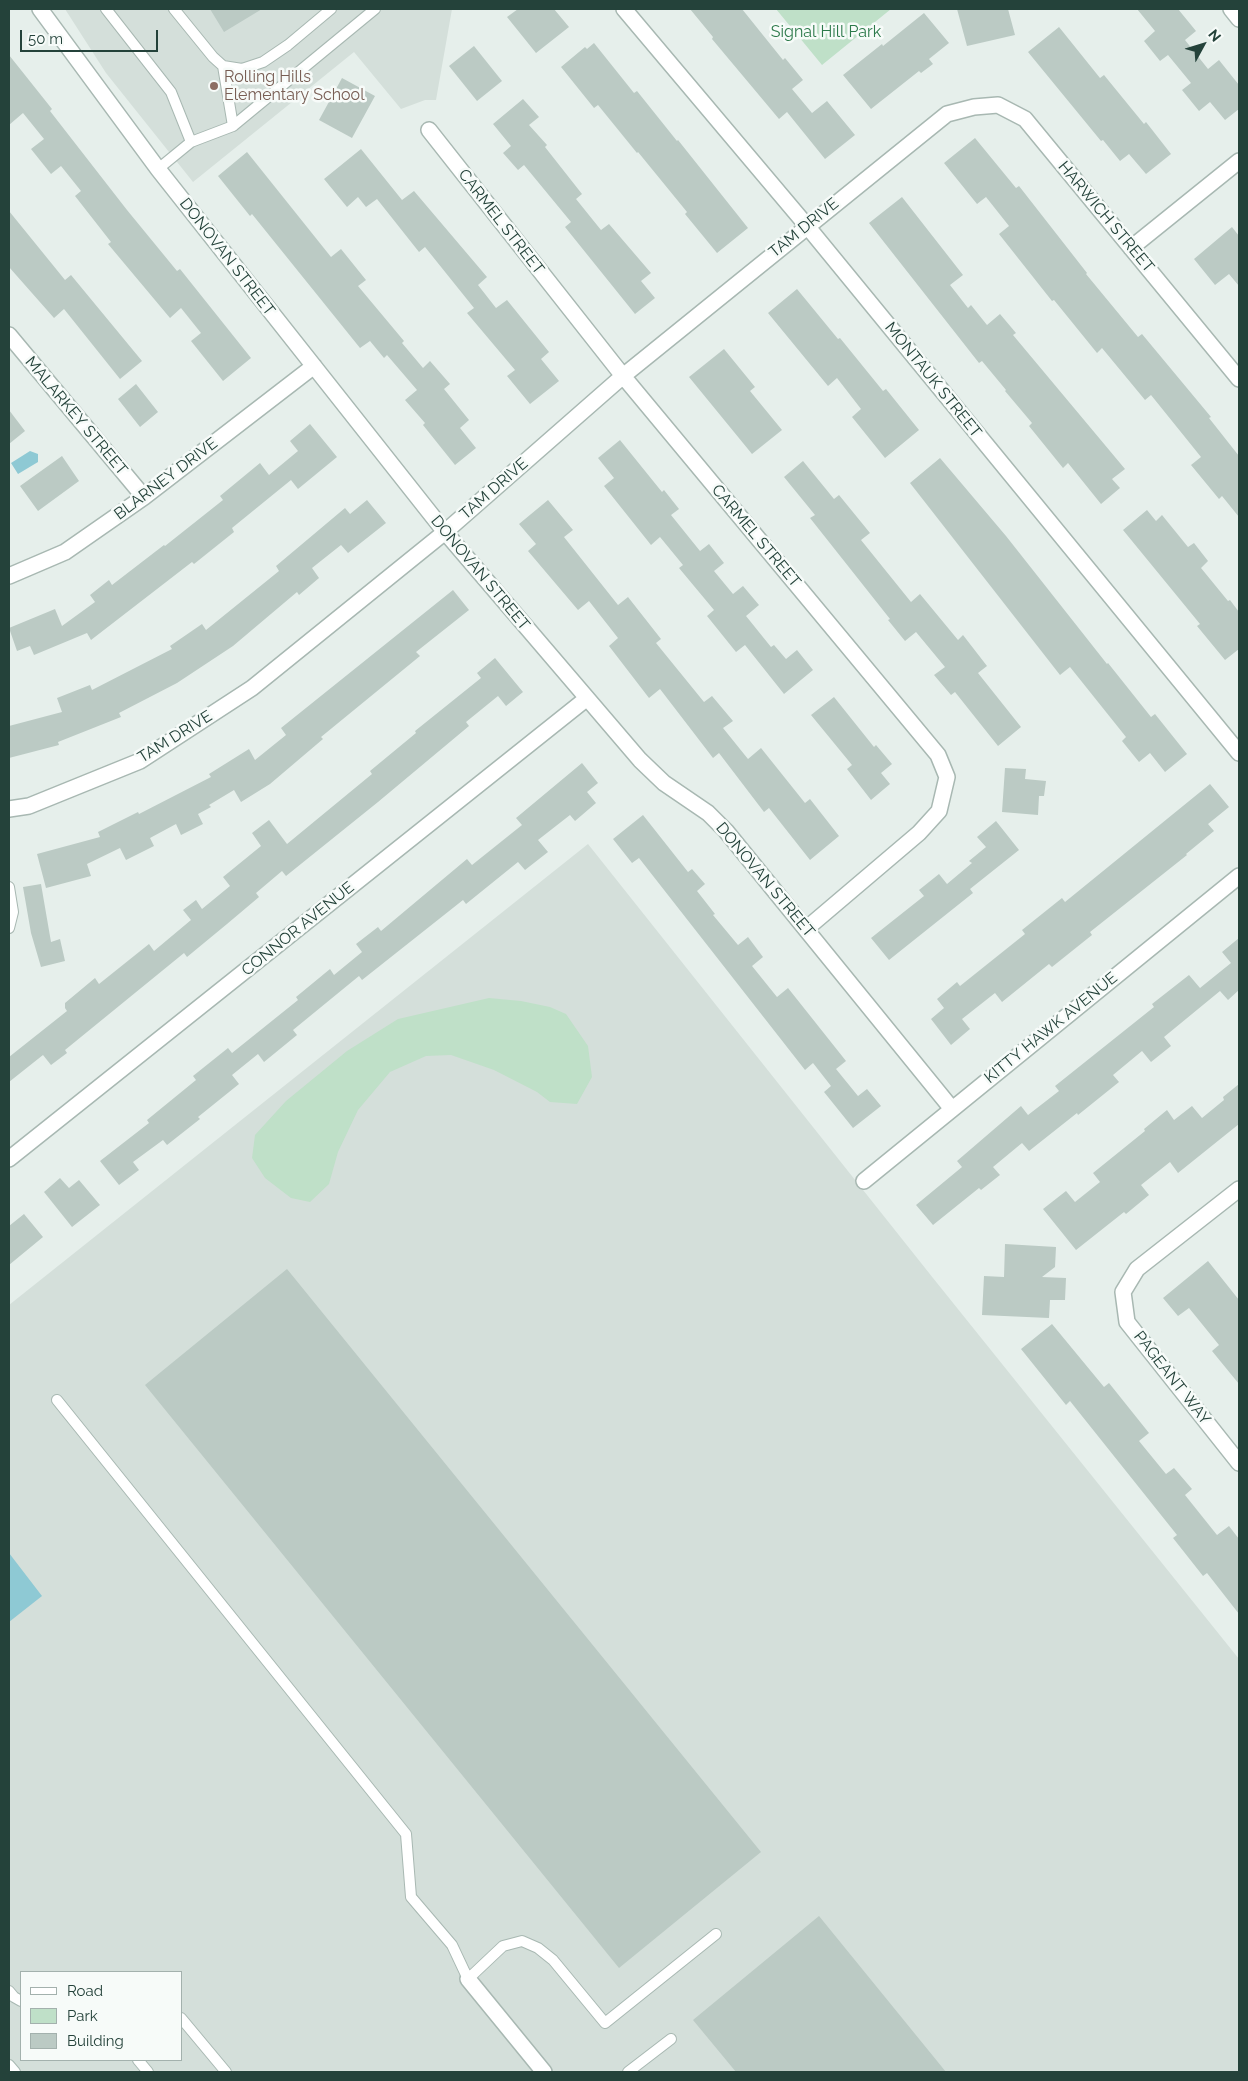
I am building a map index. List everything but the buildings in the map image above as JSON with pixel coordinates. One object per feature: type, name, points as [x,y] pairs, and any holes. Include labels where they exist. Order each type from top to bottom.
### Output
[{"type":"street","name":"DONOVAN STREET","points":[[40,9],[158,169],[445,532],[640,760],[664,783],[708,813],[726,831],[952,1109]]},
{"type":"street","name":"MONTAUK STREET","points":[[624,9],[807,226],[1239,753]]},
{"type":"street","points":[[1231,9],[1239,19]]},
{"type":"street","name":"HARWICH STREET","points":[[947,114],[974,107],[998,105],[1024,119],[1239,380]]},
{"type":"street","name":"TAM DRIVE","points":[[9,809],[29,806],[140,761],[252,688],[445,532],[623,376],[947,114]]},
{"type":"street","name":"CARMEL STREET","points":[[429,130],[623,376],[938,755],[947,777],[939,810],[919,833],[806,929]]},
{"type":"street","points":[[1131,248],[1239,161]]},
{"type":"street","name":"MALARKEY STREET","points":[[9,335],[144,497]]},
{"type":"street","name":"BLARNEY DRIVE","points":[[9,576],[65,552],[144,497],[314,366]]},
{"type":"street","name":"CONNOR AVENUE","points":[[9,1159],[586,699]]},
{"type":"street","name":"KITTY HAWK AVENUE","points":[[864,1181],[1239,876]]},
{"type":"street","name":"PAGEANT WAY","points":[[1239,1189],[1137,1269],[1124,1292],[1127,1322],[1239,1463]]},
{"type":"street","points":[[468,1979],[544,2072]]},
{"type":"lane","points":[[106,9],[170,92],[191,142]]},
{"type":"lane","points":[[174,9],[200,43],[224,66],[242,69],[264,62],[332,9]]},
{"type":"lane","points":[[158,169],[191,142],[233,126],[375,9]]},
{"type":"lane","points":[[224,66],[233,126]]},
{"type":"lane","points":[[9,887],[13,912],[9,928]]},
{"type":"lane","points":[[56,1400],[406,1834],[410,1898],[452,1945],[468,1979],[503,1946],[522,1941],[538,1948],[553,1960],[605,2023],[716,1934]]},
{"type":"lane","points":[[9,1990],[14,1997],[20,2000]]},
{"type":"lane","points":[[182,2019],[226,2072]]},
{"type":"lane","points":[[628,2072],[671,2038]]},
{"type":"lane","points":[[139,2061],[148,2072]]},
{"type":"lane","points":[[9,2065],[15,2072]]},
{"type":"shaded area","name":"Rolling Hills Elementary School","points":[[65,9],[452,9],[436,100],[425,100],[401,109],[354,52],[193,182],[106,73]]},
{"type":"shaded area","points":[[588,844],[1239,1659],[1239,2072],[9,2072],[9,1305]]},
{"type":"green space","name":"Signal Hill Park","points":[[776,9],[891,9],[822,65]]},
{"type":"green space","points":[[489,998],[521,1001],[550,1007],[566,1014],[588,1046],[592,1077],[577,1104],[550,1102],[537,1092],[494,1070],[451,1055],[426,1056],[390,1072],[358,1110],[338,1152],[329,1184],[310,1202],[291,1198],[265,1178],[252,1158],[255,1135],[286,1101],[347,1051],[398,1019]]},
{"type":"water","points":[[30,451],[38,454],[38,462],[18,474],[11,463]]},
{"type":"water","points":[[9,1553],[42,1596],[9,1622]]},
{"type":"place","name":"Rolling Hills Elementary School","points":[[214,86]]}]
